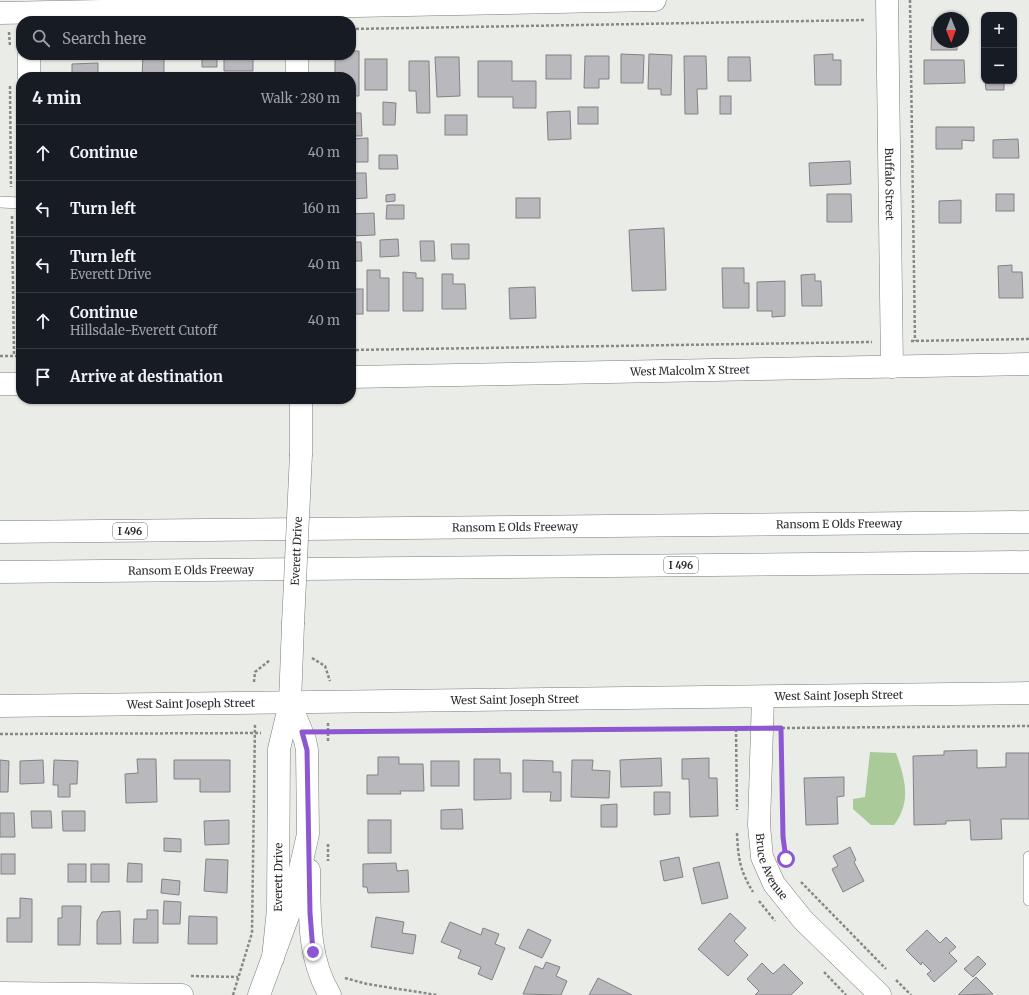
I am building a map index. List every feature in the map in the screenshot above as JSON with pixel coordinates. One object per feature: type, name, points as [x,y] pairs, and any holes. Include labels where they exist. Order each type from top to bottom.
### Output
[{"type":"main road","points":[[19,12],[296,9],[655,0]]},
{"type":"main road","name":"Buffalo Street","points":[[887,10],[892,368]]},
{"type":"main road","points":[[19,60],[20,72]]},
{"type":"main road","points":[[297,60],[297,72]]},
{"type":"main road","name":"West Malcolm X Street","points":[[356,377],[892,368],[1029,364]]},
{"type":"main road","points":[[0,384],[16,384]]},
{"type":"main road","name":"Everett Drive","points":[[259,995],[295,894],[308,834],[307,750],[292,732],[290,703],[301,454],[301,404]]},
{"type":"main road","points":[[0,517],[55,517],[152,521],[246,531]]},
{"type":"main road","name":"Ransom E Olds Freeway","points":[[0,532],[246,531],[1029,522]]},
{"type":"main road","name":"Ransom E Olds Freeway","points":[[0,572],[1029,562]]},
{"type":"main road","points":[[0,577],[105,570]]},
{"type":"main road","name":"West Saint Joseph Street","points":[[0,706],[1029,693]]},
{"type":"main road","name":"Bruce Avenue","points":[[762,697],[775,731],[759,825],[762,857],[774,884],[803,920],[880,995]]},
{"type":"main road","name":"Everett Drive","points":[[273,958],[278,908],[279,749],[292,732]]},
{"type":"main road","points":[[308,834],[310,919],[313,952],[318,970],[330,995]]},
{"type":"main road","points":[[0,993],[182,995]]},
{"type":"lane","points":[[0,202],[16,202]]},
{"type":"lane","points":[[1029,857],[1029,900]]},
{"type":"path","points":[[910,0],[915,341]]},
{"type":"path","points":[[356,29],[887,10],[911,20]]},
{"type":"path","points":[[0,356],[14,356],[16,202]]},
{"type":"path","points":[[356,350],[1029,339]]},
{"type":"path","points":[[309,655],[325,666],[330,680],[328,748]]},
{"type":"path","points":[[233,995],[252,933],[255,672],[272,659]]},
{"type":"path","points":[[0,734],[775,731],[1029,726]]},
{"type":"path","points":[[782,798],[783,837],[786,859]]},
{"type":"path","points":[[328,843],[328,866]]},
{"type":"path","points":[[798,879],[887,971]]},
{"type":"path","points":[[893,976],[911,995]]},
{"type":"path","points":[[343,977],[367,984],[437,995]]},
{"type":"green space","points":[[870,752],[896,753],[904,781],[905,799],[900,816],[894,825],[871,825],[853,809],[853,799],[865,797]]},
{"type":"building","points":[[932,27],[933,48],[957,48],[957,50],[931,50]]},
{"type":"building","points":[[356,51],[359,51],[359,96],[356,96],[356,72],[335,72],[335,60],[356,60]]},
{"type":"building","points":[[621,54],[644,55],[643,83],[621,83]]},
{"type":"building","points":[[649,54],[672,55],[671,95],[661,95],[661,89],[648,89]]},
{"type":"building","points":[[833,54],[833,60],[841,60],[841,85],[815,85],[814,55]]},
{"type":"building","points":[[546,55],[571,55],[571,79],[546,79]]},
{"type":"building","points":[[585,56],[609,56],[609,79],[599,79],[599,88],[584,88]]},
{"type":"building","points":[[684,56],[706,56],[707,89],[697,89],[698,114],[685,114]]},
{"type":"building","points":[[435,57],[459,57],[460,96],[437,97]]},
{"type":"building","points":[[728,57],[750,57],[751,81],[728,81]]},
{"type":"building","points":[[365,59],[387,59],[387,90],[365,90]]},
{"type":"building","points":[[143,60],[164,60],[164,72],[142,72]]},
{"type":"building","points":[[202,60],[217,60],[217,67],[202,67]]},
{"type":"building","points":[[224,60],[253,60],[253,71],[224,71]]},
{"type":"building","points":[[924,60],[964,60],[965,83],[924,84]]},
{"type":"building","points":[[409,61],[429,61],[430,113],[417,113],[416,91],[409,91]]},
{"type":"building","points":[[478,61],[512,61],[512,81],[536,81],[536,108],[513,108],[513,97],[478,97]]},
{"type":"building","points":[[98,63],[98,72],[72,72],[72,64]]},
{"type":"building","points":[[985,84],[1004,84],[1004,90],[986,90]]},
{"type":"building","points":[[720,96],[731,96],[731,114],[720,114]]},
{"type":"building","points":[[383,102],[396,103],[395,125],[383,125]]},
{"type":"building","points":[[578,107],[598,107],[598,124],[578,124]]},
{"type":"building","points":[[570,111],[571,139],[548,140],[547,112]]},
{"type":"building","points":[[356,113],[361,113],[362,136],[356,136]]},
{"type":"building","points":[[445,115],[467,115],[467,135],[445,135]]},
{"type":"building","points":[[936,127],[974,127],[974,141],[962,140],[962,149],[936,149]]},
{"type":"building","points":[[368,138],[368,162],[356,162],[356,139]]},
{"type":"building","points":[[1018,139],[1019,158],[993,158],[993,140]]},
{"type":"building","points":[[379,155],[397,155],[398,169],[379,169]]},
{"type":"building","points":[[850,161],[851,184],[810,186],[809,163]]},
{"type":"building","points":[[356,173],[366,173],[367,198],[356,199]]},
{"type":"building","points":[[395,194],[395,201],[386,202],[386,195]]},
{"type":"building","points":[[827,194],[851,194],[852,222],[827,222]]},
{"type":"building","points":[[996,194],[1014,194],[1014,211],[996,211]]},
{"type":"building","points":[[516,198],[540,198],[540,218],[516,218]]},
{"type":"building","points":[[961,200],[961,223],[939,223],[939,201]]},
{"type":"building","points":[[387,205],[404,205],[404,219],[386,219]]},
{"type":"building","points":[[374,213],[375,235],[356,236],[356,214]]},
{"type":"building","points":[[664,228],[666,290],[632,291],[629,230]]},
{"type":"building","points":[[398,239],[399,256],[380,257],[380,240]]},
{"type":"building","points":[[420,241],[434,241],[435,261],[421,261]]},
{"type":"building","points":[[356,242],[361,242],[362,261],[356,261]]},
{"type":"building","points":[[451,244],[469,244],[469,259],[452,259]]},
{"type":"building","points":[[1012,265],[1012,272],[1022,272],[1023,298],[999,298],[998,266]]},
{"type":"building","points":[[722,268],[744,268],[744,283],[749,283],[749,308],[723,308]]},
{"type":"building","points":[[367,270],[380,270],[380,278],[389,278],[389,311],[367,311]]},
{"type":"building","points":[[403,272],[416,273],[416,278],[423,278],[423,311],[403,311]]},
{"type":"building","points":[[442,274],[453,274],[453,284],[465,284],[466,309],[442,309]]},
{"type":"building","points":[[815,274],[815,281],[821,281],[822,306],[802,306],[801,275]]},
{"type":"building","points":[[785,281],[785,316],[772,317],[772,311],[757,311],[757,282]]},
{"type":"building","points":[[535,287],[536,318],[510,319],[509,288]]},
{"type":"building","points":[[356,289],[363,289],[363,314],[356,314]]},
{"type":"building","points":[[977,750],[977,768],[1006,767],[1006,753],[1029,753],[1029,819],[1001,819],[1002,839],[971,840],[970,820],[946,821],[946,824],[914,825],[913,756],[944,755],[944,751]]},
{"type":"building","points":[[378,757],[399,757],[399,764],[423,764],[424,791],[400,791],[401,794],[367,794],[367,775],[378,775]]},
{"type":"building","points":[[661,758],[662,786],[621,787],[620,760]]},
{"type":"building","points":[[709,758],[709,778],[717,778],[718,816],[690,817],[689,779],[682,779],[682,759]]},
{"type":"building","points":[[137,759],[156,759],[157,802],[126,803],[125,774],[138,773]]},
{"type":"building","points":[[474,759],[500,759],[500,773],[511,773],[511,799],[474,800]]},
{"type":"building","points":[[0,760],[9,761],[8,792],[0,792]]},
{"type":"building","points":[[43,760],[44,783],[20,784],[20,761]]},
{"type":"building","points":[[54,760],[78,761],[77,784],[70,784],[70,797],[58,797],[58,785],[53,785]]},
{"type":"building","points":[[174,760],[230,760],[230,792],[200,792],[200,779],[174,779]]},
{"type":"building","points":[[523,760],[553,761],[553,772],[561,772],[561,801],[550,801],[551,792],[523,792]]},
{"type":"building","points":[[572,760],[593,760],[592,770],[610,771],[609,798],[571,797]]},
{"type":"building","points":[[431,761],[459,761],[459,786],[431,786]]},
{"type":"building","points":[[844,777],[844,796],[837,797],[838,824],[806,825],[804,778]]},
{"type":"building","points":[[654,792],[670,792],[670,814],[654,815]]},
{"type":"building","points":[[617,804],[617,827],[601,827],[601,805]]},
{"type":"building","points":[[462,809],[463,829],[441,829],[441,810]]},
{"type":"building","points":[[31,811],[51,811],[52,828],[32,828]]},
{"type":"building","points":[[62,811],[85,811],[85,831],[63,831]]},
{"type":"building","points":[[0,813],[14,813],[15,837],[0,837]]},
{"type":"building","points":[[229,820],[229,844],[205,845],[204,821]]},
{"type":"building","points":[[368,820],[391,820],[391,853],[368,853]]},
{"type":"building","points":[[164,838],[181,839],[181,852],[164,851]]},
{"type":"building","points":[[850,847],[856,860],[854,862],[864,881],[843,892],[832,869],[838,866],[833,856]]},
{"type":"building","points":[[1,854],[15,854],[15,874],[1,874]]},
{"type":"building","points":[[679,857],[683,877],[664,881],[660,861]]},
{"type":"building","points":[[206,859],[228,860],[227,893],[204,891]]},
{"type":"building","points":[[719,862],[728,898],[702,904],[693,868]]},
{"type":"building","points":[[128,863],[142,864],[142,882],[127,882]]},
{"type":"building","points":[[396,863],[397,871],[408,870],[409,892],[368,893],[367,887],[363,887],[363,864]]},
{"type":"building","points":[[68,864],[86,864],[86,882],[68,882]]},
{"type":"building","points":[[91,864],[109,864],[109,882],[91,882]]},
{"type":"building","points":[[162,879],[180,881],[179,895],[161,893]]},
{"type":"building","points":[[20,898],[32,899],[32,942],[7,942],[7,918],[20,918]]},
{"type":"building","points":[[164,901],[181,902],[180,924],[163,924]]},
{"type":"building","points":[[62,906],[81,906],[80,945],[58,945],[58,918],[62,918]]},
{"type":"building","points":[[147,910],[158,910],[158,943],[133,943],[134,919],[147,919]]},
{"type":"building","points":[[120,911],[121,944],[97,944],[97,921],[102,912]]},
{"type":"building","points":[[730,913],[746,928],[734,941],[748,955],[728,976],[698,949]]},
{"type":"building","points":[[189,916],[217,917],[217,944],[188,944]]},
{"type":"building","points":[[376,917],[404,922],[402,933],[416,935],[413,954],[371,947]]},
{"type":"building","points":[[450,922],[481,935],[483,928],[499,934],[495,944],[505,948],[492,980],[478,974],[481,967],[458,958],[461,950],[441,942]]},
{"type":"building","points":[[528,929],[551,940],[542,958],[519,948]]},
{"type":"building","points":[[927,930],[940,943],[946,937],[956,947],[949,953],[957,961],[934,982],[927,974],[931,971],[922,962],[921,965],[906,950]]},
{"type":"building","points":[[978,956],[986,964],[973,977],[964,969]]},
{"type":"building","points":[[546,962],[560,967],[556,976],[567,981],[561,995],[523,994],[535,966],[543,969]]},
{"type":"building","points":[[762,963],[773,974],[784,964],[803,983],[791,995],[755,995],[759,991],[747,979]]},
{"type":"building","points":[[976,977],[993,994],[958,995]]},
{"type":"building","points":[[598,978],[632,995],[589,995]]},
{"type":"route","points":[[313,952],[310,913],[307,750],[302,732],[781,728],[783,837],[786,859]]}]
